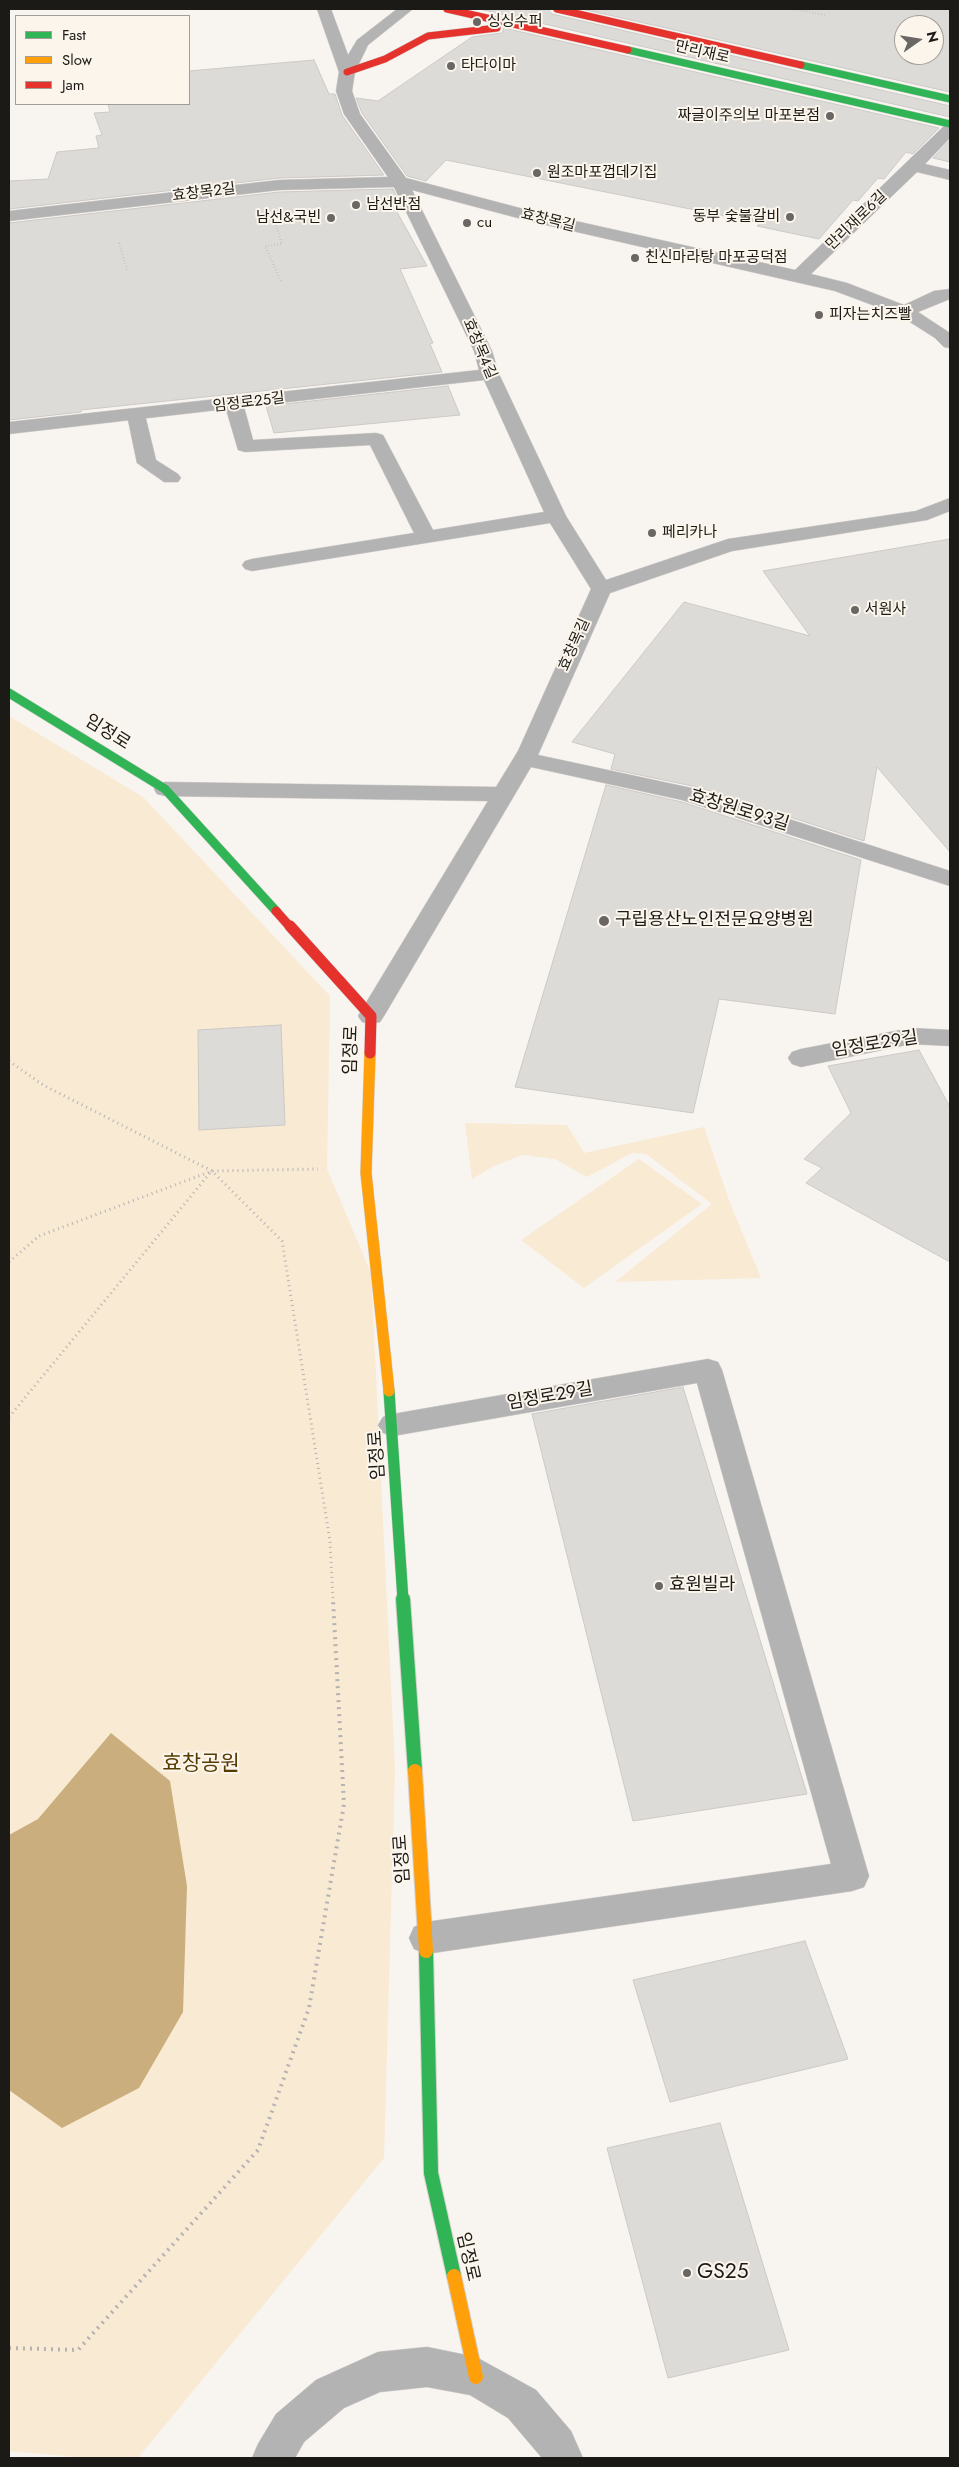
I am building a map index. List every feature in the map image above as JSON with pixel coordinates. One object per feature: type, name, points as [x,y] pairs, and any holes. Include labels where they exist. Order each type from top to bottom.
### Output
[{"type":"main road","name":"만리재로","points":[[447,9],[950,124]]},
{"type":"main road","name":"만리재로","points":[[541,10],[559,9],[950,99]]},
{"type":"main road","points":[[527,14],[523,18],[532,28]]},
{"type":"main road","points":[[347,72],[385,59],[406,46],[428,36],[500,28],[532,28]]},
{"type":"main road","name":"임정로","points":[[9,693],[165,789],[371,1016],[366,1173],[393,1425],[426,1938],[431,2173],[476,2377]]},
{"type":"street","points":[[324,9],[347,72]]},
{"type":"street","points":[[400,182],[352,114],[344,91],[347,72],[362,43],[406,9]]},
{"type":"street","name":"만리재로6길","points":[[799,276],[950,129]]},
{"type":"street","points":[[914,166],[950,175]]},
{"type":"street","name":"효창목2길","points":[[9,216],[263,186],[400,182]]},
{"type":"street","name":"효창목길","points":[[400,182],[533,218],[799,276],[841,287],[905,311],[941,334],[950,343]]},
{"type":"street","name":"효창목4길","points":[[400,182],[483,351],[490,374],[556,516],[601,589]]},
{"type":"street","points":[[905,311],[940,295],[950,294]]},
{"type":"street","name":"임정로25길","points":[[9,428],[234,405],[490,374]]},
{"type":"street","points":[[234,405],[245,446],[376,439],[426,536]]},
{"type":"street","points":[[136,415],[147,463],[171,478]]},
{"type":"street","points":[[601,589],[728,545],[920,516],[950,504]]},
{"type":"street","points":[[252,565],[556,516]]},
{"type":"street","name":"효창목길","points":[[371,1016],[524,759],[601,589]]},
{"type":"street","name":"효창원로93길","points":[[524,759],[688,794],[950,879]]},
{"type":"street","points":[[165,789],[503,794]]},
{"type":"street","name":"임정로29길","points":[[801,1058],[911,1036],[950,1038]]},
{"type":"street","name":"임정로29길","points":[[393,1425],[708,1370],[852,1876],[426,1938]]},
{"type":"street","points":[[272,2458],[290,2428],[330,2394],[378,2372],[427,2367],[476,2377],[522,2404],[557,2445],[563,2458]]},
{"type":"path","points":[[792,9],[826,14]]},
{"type":"path","points":[[263,186],[282,244],[265,246],[281,281]]},
{"type":"path","points":[[9,1061],[43,1085],[212,1171],[282,1241],[330,1541],[344,1804],[309,2008],[258,2150],[78,2350],[9,2348]]},
{"type":"path","points":[[9,1262],[40,1236],[212,1171],[327,1168],[366,1173]]},
{"type":"path","points":[[9,1417],[212,1171]]},
{"type":"green space","name":"효창공원","points":[[9,716],[143,797],[330,996],[327,1169],[371,1273],[395,1769],[384,2158],[138,2458],[88,2458],[9,2451]]},
{"type":"green space","points":[[465,1123],[567,1125],[584,1153],[704,1127],[730,1203],[761,1278],[615,1282],[712,1204],[646,1154],[632,1153],[587,1177],[555,1159],[522,1155],[494,1166],[472,1179]]},
{"type":"green space","points":[[639,1159],[702,1204],[584,1288],[521,1240]]},
{"type":"shaded area","points":[[111,1733],[170,1781],[187,1886],[183,2012],[139,2088],[62,2128],[9,2090],[9,1835],[38,1819]]},
{"type":"building","points":[[479,9],[548,9],[552,14],[950,106],[950,117]]},
{"type":"building","points":[[582,9],[950,9],[950,92]]},
{"type":"building","points":[[504,28],[939,128],[913,154],[906,152],[884,179],[878,178],[858,201],[853,200],[819,239],[757,226],[760,223],[446,160],[426,181],[407,176],[362,113],[356,98],[378,101],[472,37],[502,33]]},
{"type":"building","points":[[314,60],[329,94],[335,94],[342,115],[384,175],[279,178],[9,209],[9,181],[48,179],[57,152],[99,148],[96,136],[102,135],[94,113],[110,112],[108,105],[190,105],[190,71]]},
{"type":"building","points":[[950,140],[950,162],[933,158]]},
{"type":"building","points":[[393,189],[402,207],[397,212],[427,266],[400,269],[433,343],[430,344],[442,372],[81,410],[81,412],[9,420],[9,223],[279,192]]},
{"type":"building","points":[[448,386],[460,415],[274,433],[266,406]]},
{"type":"building","points":[[950,539],[950,852],[877,767],[864,841],[697,787],[611,769],[615,754],[572,742],[684,602],[810,636],[763,571]]},
{"type":"building","points":[[606,785],[682,802],[861,860],[835,1014],[719,999],[693,1113],[515,1087]]},
{"type":"building","points":[[281,1025],[285,1125],[199,1130],[198,1030]]},
{"type":"building","points":[[919,1050],[950,1107],[950,1262],[806,1183],[822,1168],[804,1159],[851,1113],[828,1066]]},
{"type":"building","name":"효원빌라","points":[[683,1387],[807,1794],[633,1821],[532,1414]]},
{"type":"building","points":[[805,1941],[848,2059],[670,2102],[633,1980]]},
{"type":"building","points":[[720,2123],[789,2350],[668,2378],[607,2148]]},
{"type":"traffic: fast","points":[[628,50],[950,124]]},
{"type":"traffic: fast","points":[[801,65],[950,99]]},
{"type":"traffic: fast","points":[[9,693],[165,789],[276,911]]},
{"type":"traffic: fast","points":[[389,1391],[415,1771]]},
{"type":"traffic: fast","points":[[426,1951],[431,2173],[454,2276]]},
{"type":"traffic: slow","points":[[370,1053],[366,1173],[389,1391]]},
{"type":"traffic: slow","points":[[415,1771],[426,1951]]},
{"type":"traffic: slow","points":[[454,2276],[476,2377]]},
{"type":"traffic: jam","points":[[447,9],[628,50]]},
{"type":"traffic: jam","points":[[557,9],[801,65]]},
{"type":"traffic: jam","points":[[347,72],[385,59],[428,36],[497,28]]},
{"type":"traffic: jam","points":[[276,911],[371,1016],[370,1053]]},
{"type":"place","name":"싱싱수퍼","points":[[477,22]]},
{"type":"place","name":"타다이마","points":[[451,66]]},
{"type":"place","name":"짜글이주의보 마포본점","points":[[830,116]]},
{"type":"place","name":"원조마포껍데기집","points":[[537,173]]},
{"type":"place","name":"남선반점","points":[[356,205]]},
{"type":"place","name":"동부 숯불갈비","points":[[790,217]]},
{"type":"place","name":"남선&국빈","points":[[331,218]]},
{"type":"place","name":"cu","points":[[467,223]]},
{"type":"place","name":"친신마라탕 마포공덕점","points":[[635,258]]},
{"type":"place","name":"피자는치즈빨","points":[[819,315]]},
{"type":"place","name":"페리카나","points":[[652,533]]},
{"type":"place","name":"서원사","points":[[855,610]]},
{"type":"place","name":"구립용산노인전문요양병원","points":[[604,921]]},
{"type":"place","name":"효원빌라","points":[[659,1586]]},
{"type":"place","name":"GS25","points":[[687,2273]]}]
